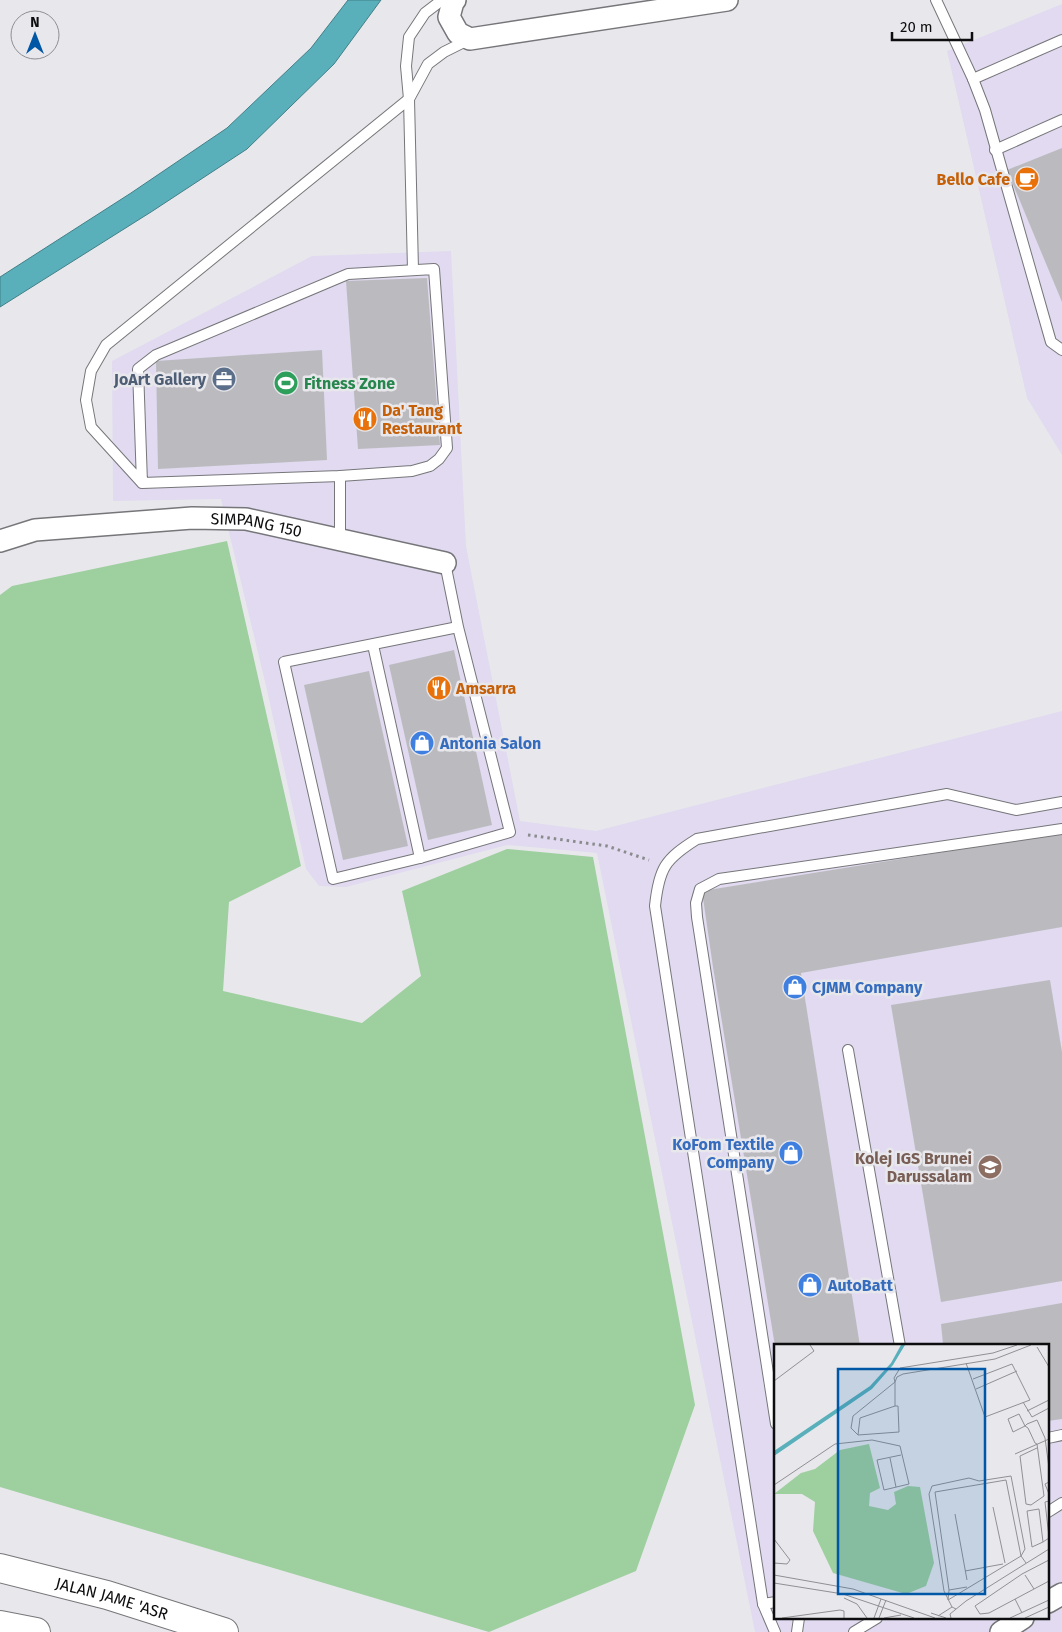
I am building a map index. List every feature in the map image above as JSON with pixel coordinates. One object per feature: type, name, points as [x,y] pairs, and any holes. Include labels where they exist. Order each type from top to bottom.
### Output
[{"type":"main road","name":"JALAN JAME 'ASR","points":[[0,1568],[107,1595],[224,1632]]},
{"type":"main road","points":[[0,1625],[36,1632]]},
{"type":"street","points":[[456,0],[453,2],[449,17],[458,33],[470,39],[727,0]]},
{"type":"street","name":"SIMPANG 150","points":[[0,541],[35,530],[192,518],[246,520],[445,563]]},
{"type":"street","points":[[1050,1601],[1062,1594]]},
{"type":"street","points":[[1001,1632],[1020,1620]]},
{"type":"lane","points":[[413,270],[409,99],[406,66],[409,37],[425,13],[442,0]]},
{"type":"lane","points":[[936,0],[973,79],[985,110],[1051,342],[1062,350]]},
{"type":"lane","points":[[142,483],[138,369],[156,355],[348,274],[434,270],[447,448],[439,459],[430,466],[412,471],[340,476],[142,483],[91,427],[86,400],[91,371],[106,346],[409,99],[428,64],[444,52],[470,39]]},
{"type":"lane","points":[[973,79],[1062,40]]},
{"type":"lane","points":[[995,150],[1062,120]]},
{"type":"lane","points":[[340,476],[340,540]]},
{"type":"lane","name":"SIMPANG 150","points":[[445,563],[458,627],[510,832]]},
{"type":"lane","points":[[458,627],[284,662],[333,879],[420,858],[510,832]]},
{"type":"lane","points":[[373,645],[420,858]]},
{"type":"lane","points":[[775,1632],[763,1604],[656,906],[657,886],[664,865],[679,850],[697,838],[947,794],[1016,810],[1062,802]]},
{"type":"lane","points":[[774,1411],[697,917],[696,903],[700,890],[719,879],[1062,829]]},
{"type":"lane","points":[[848,1050],[900,1344]]},
{"type":"lane","points":[[1050,1511],[1062,1503]]},
{"type":"lane","points":[[763,1604],[774,1602]]},
{"type":"lane","points":[[854,1632],[874,1620]]},
{"type":"path","points":[[510,832],[607,846],[664,865]]},
{"type":"shaded area","points":[[1062,4],[1062,455],[1027,398],[947,51]]},
{"type":"shaded area","points":[[451,251],[466,546],[520,821],[596,831],[1062,711],[1062,1632],[755,1632],[597,853],[507,845],[346,887],[319,886],[306,869],[267,690],[221,499],[113,501],[112,361],[312,256]]},
{"type":"green space","points":[[227,541],[301,866],[229,902],[223,991],[362,1023],[421,976],[402,891],[507,849],[593,857],[695,1405],[636,1571],[489,1632],[0,1487],[0,595],[12,586]]},
{"type":"water","points":[[348,0],[381,0],[334,64],[247,149],[0,307],[0,277],[131,193],[227,128],[311,48]]},
{"type":"building","points":[[1062,148],[1062,302],[1007,170]]},
{"type":"building","points":[[427,278],[440,445],[358,449],[346,281]]},
{"type":"building","points":[[322,350],[327,460],[158,469],[156,361]]},
{"type":"building","points":[[454,650],[492,825],[428,840],[389,665]]},
{"type":"building","points":[[369,671],[408,846],[343,860],[304,685]]},
{"type":"building","points":[[1062,833],[1062,927],[801,973],[860,1344],[775,1344],[702,891]]},
{"type":"building","name":"Kolej IGS Brunei Darussalam","points":[[1050,980],[1062,1052],[1062,1281],[941,1302],[891,1005]]},
{"type":"building","points":[[1062,1303],[1062,1419],[1050,1421],[1050,1344],[943,1344],[941,1324]]},
{"type":"place","name":"Bello Cafe","points":[[1027,179]]},
{"type":"place","name":"JoArt Gallery","points":[[224,379]]},
{"type":"place","name":"Fitness Zone","points":[[286,383]]},
{"type":"place","name":"Da' Tang Restaurant","points":[[365,419]]},
{"type":"place","name":"Amsarra","points":[[439,688]]},
{"type":"place","name":"Antonia Salon","points":[[422,743]]},
{"type":"place","name":"CJMM Company","points":[[795,987]]},
{"type":"place","name":"KoFom Textile Company","points":[[791,1153]]},
{"type":"place","name":"Kolej IGS Brunei Darussalam","points":[[990,1167]]},
{"type":"place","name":"AutoBatt","points":[[810,1285]]}]
